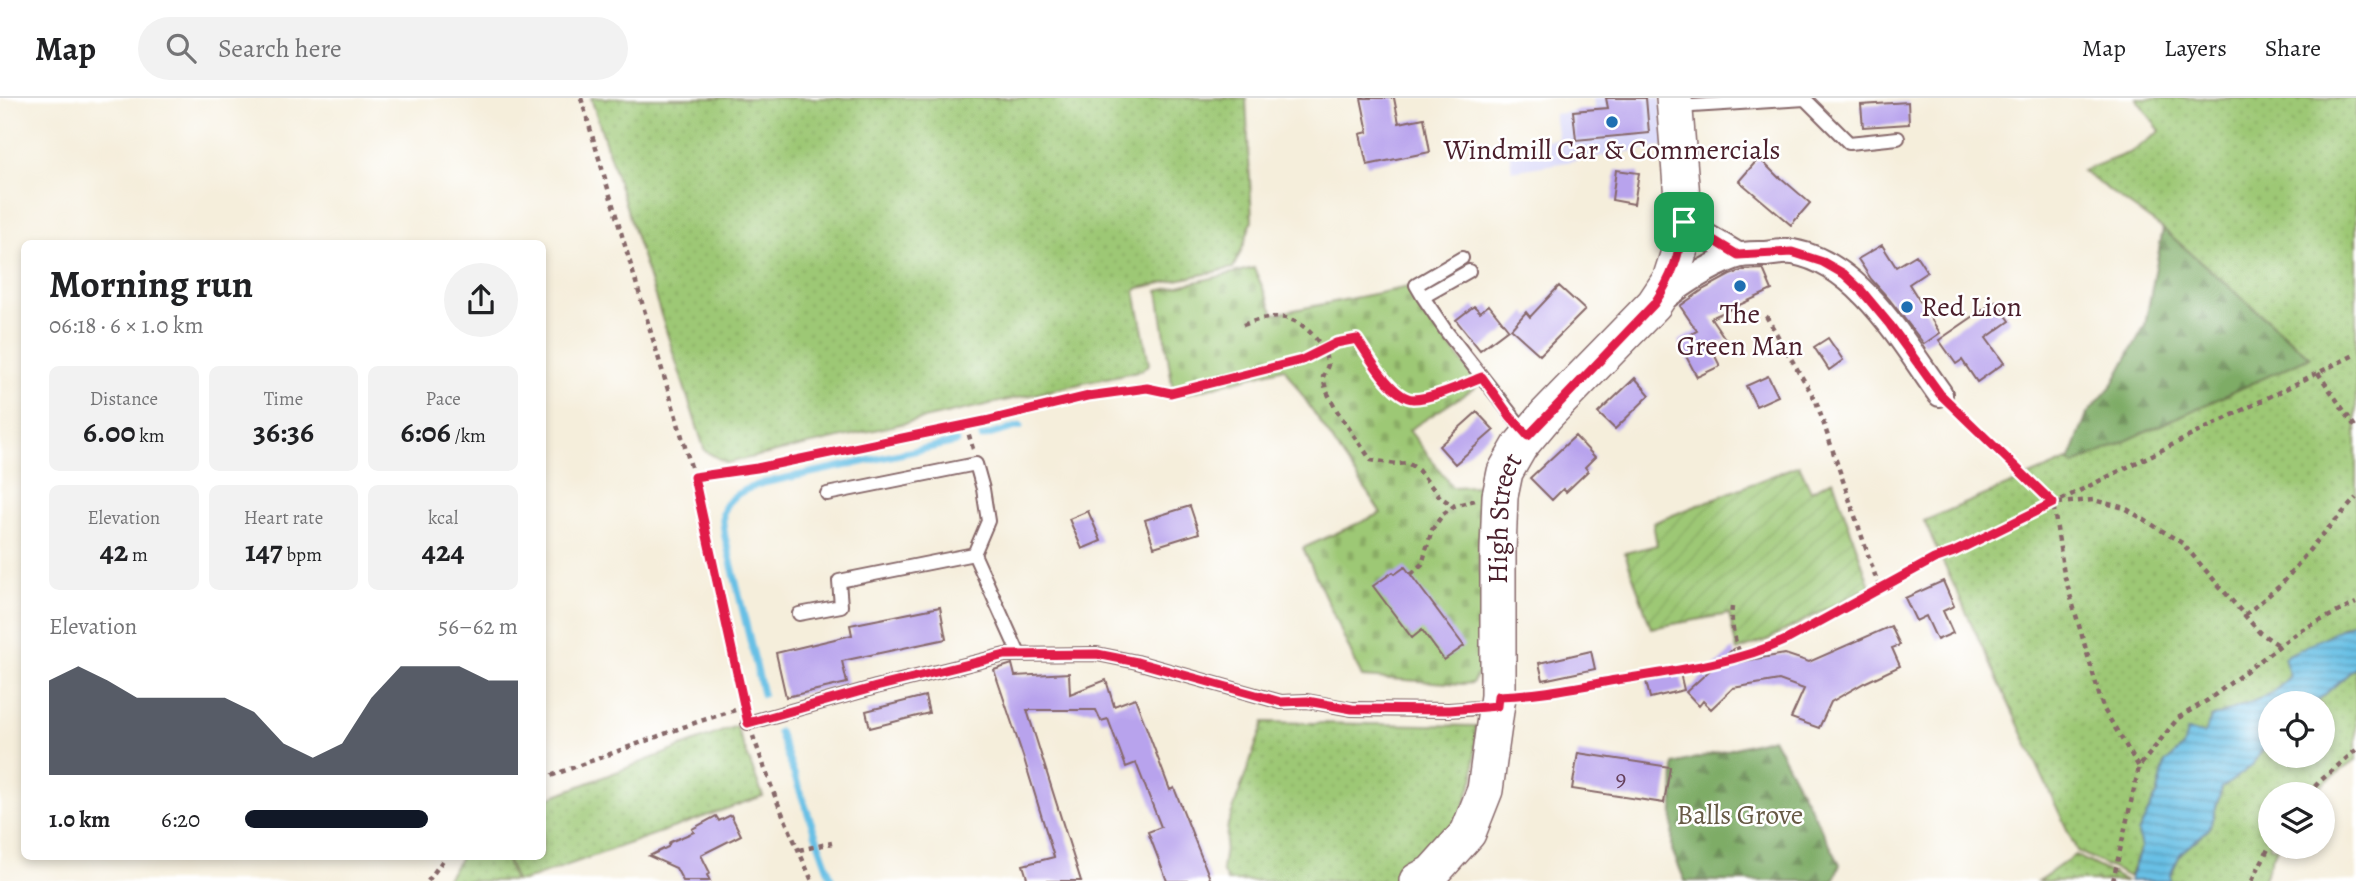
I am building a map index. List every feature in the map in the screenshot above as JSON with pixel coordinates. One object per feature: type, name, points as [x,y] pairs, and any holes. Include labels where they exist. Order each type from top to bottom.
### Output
[{"type":"street","name":"High Street","points":[[1417,881],[1432,873],[1468,833],[1485,790],[1498,701],[1498,551],[1500,496],[1505,472],[1528,436],[1654,304],[1670,281],[1681,246],[1684,222],[1674,102]]},
{"type":"street","points":[[1684,222],[1738,255]]},
{"type":"street","points":[[1654,304],[1699,273],[1738,255],[1792,252],[1823,262],[1844,274],[1861,290],[1940,394]]},
{"type":"lane","points":[[1674,102],[1805,99],[1849,144],[1898,138]]},
{"type":"lane","points":[[1462,258],[1416,285],[1446,331],[1528,436]]},
{"type":"lane","points":[[1423,297],[1469,271]]},
{"type":"lane","points":[[827,494],[976,464],[984,489],[988,521],[974,554],[1019,654]]},
{"type":"lane","points":[[799,614],[841,606],[839,581],[974,554]]},
{"type":"lane","points":[[748,723],[876,687],[1005,655],[1019,654],[1097,654],[1137,662],[1281,702],[1307,701],[1352,709],[1449,710],[1498,701]]},
{"type":"path","points":[[581,98],[694,477],[748,723],[776,799],[812,881]]},
{"type":"path","points":[[1766,316],[1816,401],[1879,587]]},
{"type":"path","points":[[1243,325],[1263,317],[1281,317],[1293,319],[1313,334],[1324,351],[1328,365],[1323,377],[1326,390],[1337,411],[1371,460],[1408,463],[1418,470],[1440,497],[1454,506]]},
{"type":"path","points":[[694,477],[757,468],[1132,388],[1171,393],[1281,366],[1324,351],[1336,343],[1357,339],[1398,393],[1412,399],[1482,377]]},
{"type":"path","points":[[1498,701],[1693,668],[1742,657],[1788,639],[1934,559],[1954,552],[2356,354]]},
{"type":"path","points":[[2318,373],[2356,428]]},
{"type":"path","points":[[1940,394],[2053,503],[2064,574],[2103,708],[2139,767]]},
{"type":"path","points":[[966,425],[976,464]]},
{"type":"path","points":[[1410,574],[1423,564],[1432,530],[1443,514],[1454,506],[1485,497],[1505,472]]},
{"type":"path","points":[[2245,615],[2282,584],[2356,498]]},
{"type":"path","points":[[2053,503],[2092,500],[2125,508],[2182,543],[2260,633],[2280,646]]},
{"type":"path","points":[[1934,559],[1939,554],[1954,552]]},
{"type":"path","points":[[2113,881],[2139,767],[2178,718],[2208,700],[2299,631],[2356,603]]},
{"type":"path","points":[[1732,607],[1732,621],[1742,657]]},
{"type":"path","points":[[546,778],[744,707]]},
{"type":"path","points":[[2319,782],[2356,750]]},
{"type":"path","points":[[799,850],[832,844]]},
{"type":"path","points":[[2252,881],[2261,859]]},
{"type":"path","points":[[428,881],[443,860]]},
{"type":"shaded area","points":[[1593,98],[1660,98],[1665,146],[1512,171],[1508,144],[1558,139],[1554,114],[1595,109]]},
{"type":"green space","points":[[591,98],[1246,98],[1252,220],[1233,268],[1135,291],[1149,364],[1142,370],[727,463],[705,451]]},
{"type":"green space","points":[[2136,98],[2356,98],[2356,621],[2342,627],[2275,691],[2258,691],[2258,700],[2211,718],[2204,734],[2165,763],[2158,792],[2138,833],[2141,848],[2129,877],[2077,851],[1924,521],[2310,357],[2163,229],[2082,171],[2131,152],[2160,131]]},
{"type":"green space","points":[[2163,229],[2310,357],[2073,465],[2069,461],[2087,414],[2113,384],[2145,325]]},
{"type":"green space","points":[[1254,268],[1274,314],[1408,287],[1479,385],[1409,430],[1452,487],[1475,486],[1485,497],[1478,552],[1489,656],[1472,683],[1362,677],[1303,548],[1381,513],[1284,368],[1174,397],[1158,291]]},
{"type":"green space","points":[[1799,465],[1811,491],[1833,480],[1870,586],[1767,640],[1737,651],[1729,614],[1651,628],[1625,553],[1657,545],[1653,523]]},
{"type":"green space","points":[[2356,667],[2356,760],[2326,782],[2258,782],[2258,859],[2272,859],[2263,881],[2170,881],[2181,853],[2209,829],[2222,788],[2253,765],[2258,757],[2258,768],[2335,768],[2335,691],[2329,691]]},
{"type":"green space","points":[[1264,722],[1476,726],[1474,777],[1450,846],[1400,881],[1227,881],[1222,870],[1228,824]]},
{"type":"green space","points":[[736,726],[763,796],[523,881],[516,881],[508,860],[546,860],[546,799]]},
{"type":"green space","name":"Balls Grove","points":[[1773,738],[1840,864],[1834,881],[1685,881],[1672,850],[1674,764]]},
{"type":"green space","points":[[2075,855],[2126,881],[2038,881]]},
{"type":"green space","points":[[459,860],[506,860],[514,881],[445,881]]},
{"type":"water","points":[[2356,621],[2356,667],[2329,691],[2275,691],[2290,676],[2284,657]]},
{"type":"water","points":[[2258,700],[2258,757],[2253,765],[2222,788],[2209,829],[2181,853],[2170,875],[2170,881],[2129,881],[2141,848],[2138,833],[2158,792],[2165,763],[2183,747],[2187,731],[2204,734],[2211,718]]},
{"type":"building","points":[[1361,98],[1394,98],[1399,123],[1424,118],[1430,152],[1367,165],[1360,134],[1368,132]]},
{"type":"building","name":"Windmill Car & Commercials","points":[[1606,98],[1646,98],[1649,133],[1576,140],[1573,111],[1608,108]]},
{"type":"building","points":[[1908,102],[1909,124],[1863,127],[1861,105]]},
{"type":"building","points":[[1759,158],[1810,203],[1791,225],[1739,181]]},
{"type":"building","points":[[1616,170],[1639,173],[1634,204],[1612,200]]},
{"type":"building","name":"Red Lion","points":[[1882,245],[1896,267],[1916,255],[1927,272],[1909,284],[1940,333],[1924,344],[1858,259]]},
{"type":"building","points":[[1763,269],[1772,290],[1711,318],[1726,340],[1710,346],[1720,366],[1697,377],[1678,341],[1697,331],[1680,306],[1730,275],[1744,270]]},
{"type":"building","points":[[1559,286],[1585,310],[1540,355],[1511,329],[1526,312],[1530,317]]},
{"type":"building","points":[[1996,301],[2010,321],[1986,338],[2004,363],[1977,382],[1962,360],[1956,364],[1939,340]]},
{"type":"building","points":[[1489,305],[1508,329],[1480,350],[1456,320],[1474,306],[1480,312]]},
{"type":"building","points":[[1828,338],[1843,360],[1829,370],[1814,347]]},
{"type":"building","points":[[1768,376],[1778,396],[1756,406],[1746,386]]},
{"type":"building","points":[[1635,378],[1650,395],[1615,429],[1598,413]]},
{"type":"building","points":[[1477,412],[1494,430],[1455,464],[1439,446]]},
{"type":"building","points":[[1575,436],[1595,457],[1585,467],[1588,471],[1566,492],[1563,489],[1552,500],[1530,478]]},
{"type":"building","points":[[1190,506],[1199,533],[1154,547],[1145,520]]},
{"type":"building","points":[[1088,511],[1101,541],[1082,549],[1069,519]]},
{"type":"building","points":[[1405,567],[1464,646],[1444,660],[1422,630],[1412,638],[1373,586]]},
{"type":"building","points":[[1943,581],[1954,606],[1943,611],[1953,633],[1937,640],[1926,616],[1916,621],[1905,598]]},
{"type":"building","points":[[940,607],[946,639],[842,661],[847,683],[786,697],[776,653],[852,635],[850,625]]},
{"type":"building","points":[[1891,626],[1900,645],[1892,648],[1900,666],[1831,702],[1819,728],[1791,718],[1804,689],[1779,680],[1733,688],[1711,709],[1703,701],[1699,706],[1686,692],[1733,649],[1738,662],[1785,654],[1809,662]]},
{"type":"building","points":[[1591,651],[1595,669],[1543,680],[1539,663]]},
{"type":"building","points":[[1012,664],[1015,676],[1069,673],[1070,694],[1106,680],[1114,706],[1135,698],[1170,790],[1174,788],[1211,881],[1167,881],[1148,832],[1161,827],[1136,763],[1126,767],[1108,719],[1101,721],[1096,710],[1027,710],[1081,881],[1028,881],[1023,865],[1054,857],[994,670]]},
{"type":"building","points":[[1680,673],[1684,690],[1650,698],[1646,681]]},
{"type":"building","points":[[925,696],[929,713],[870,728],[866,711]]},
{"type":"building","points":[[1578,753],[1670,767],[1664,803],[1572,789]]},
{"type":"building","points":[[731,815],[741,835],[701,855],[710,873],[707,875],[710,881],[683,881],[676,868],[649,856],[668,847],[670,842],[694,832],[692,829],[716,816],[719,821]]},
{"type":"waterway","points":[[982,437],[1020,426]]},
{"type":"waterway","points":[[763,694],[725,537],[723,513],[728,502],[745,490],[763,483],[956,442]]},
{"type":"waterway","points":[[779,732],[832,881]]},
{"type":"place","name":"Windmill Car & Commercials","points":[[1612,122]]},
{"type":"place","name":"The Green Man","points":[[1740,286]]},
{"type":"place","name":"Red Lion","points":[[1907,307]]},
{"type":"route","points":[[1684,222],[1738,255],[1792,252],[1823,262],[1844,274],[1890,325],[1940,394],[2053,503],[1954,552],[1934,559],[1766,649],[1693,668],[1531,695],[1498,696],[1497,706],[1449,710],[1352,709],[1307,701],[1281,702],[1137,662],[1097,654],[1019,654],[1005,655],[876,687],[748,723],[694,477],[757,468],[1132,388],[1171,393],[1302,360],[1350,339],[1357,339],[1379,371],[1398,393],[1405,397],[1424,397],[1482,377],[1528,436],[1654,304],[1670,281],[1681,246],[1684,222]]}]
